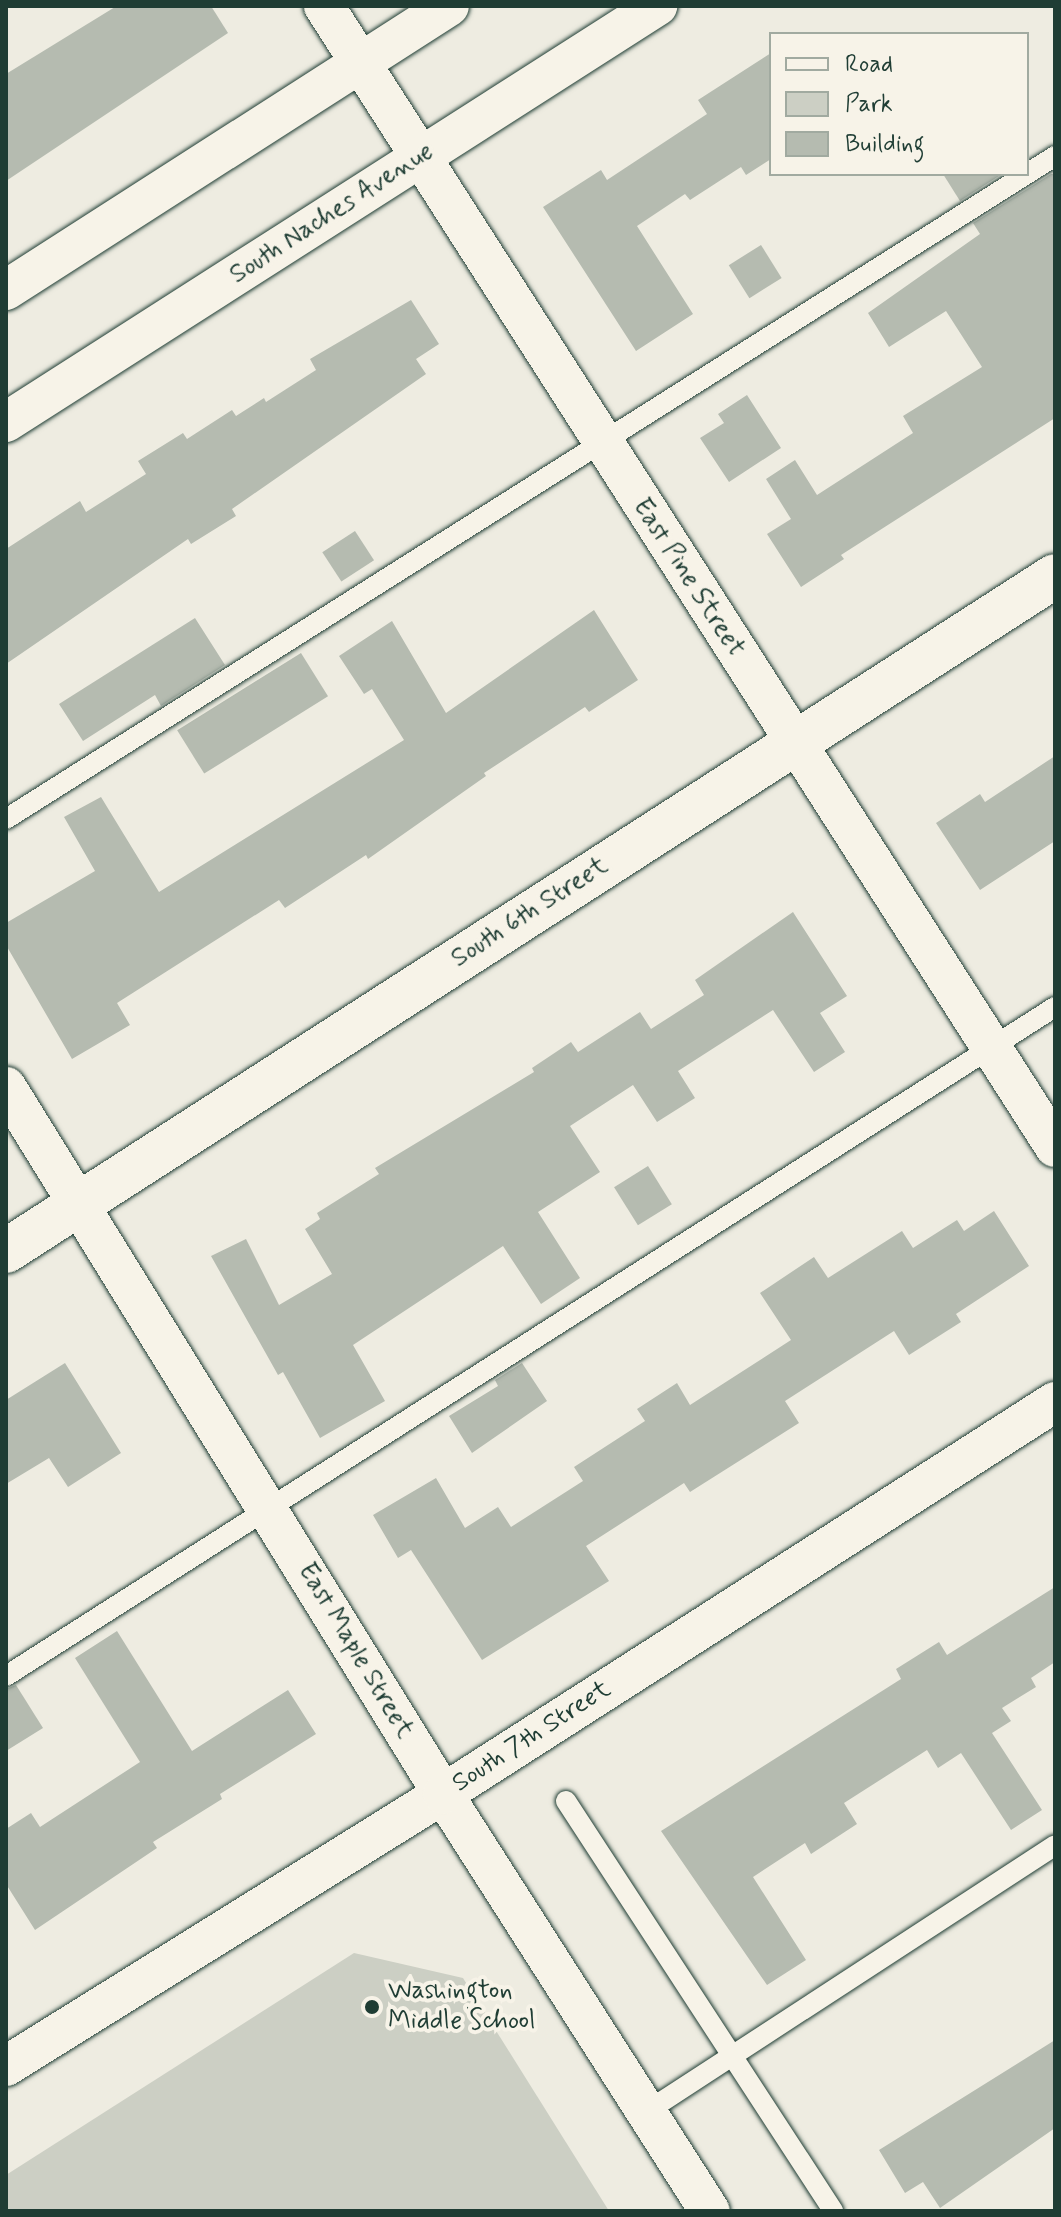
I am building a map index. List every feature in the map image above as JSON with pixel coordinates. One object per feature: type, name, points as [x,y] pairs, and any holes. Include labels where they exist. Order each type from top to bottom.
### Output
[{"type":"street","name":"East Pine Street","points":[[324,6],[419,159],[1055,1147]]},
{"type":"street","points":[[6,290],[449,6]]},
{"type":"street","name":"South Naches Avenue","points":[[6,422],[657,6]]},
{"type":"street","name":"South 6th Street","points":[[6,1251],[1055,576]]},
{"type":"street","name":"East Maple Street","points":[[6,1087],[82,1203],[443,1794],[710,2211]]},
{"type":"street","name":"South 7th Street","points":[[6,2066],[443,1794],[1055,1402]]},
{"type":"lane","points":[[1029,173],[1055,156]]},
{"type":"lane","points":[[6,819],[1024,176]]},
{"type":"lane","points":[[6,1676],[1055,1007]]},
{"type":"lane","points":[[566,1801],[833,2211]]},
{"type":"lane","points":[[646,2112],[1055,1845]]},
{"type":"green space","name":"Washington Middle School","points":[[354,1953],[463,1978],[609,2211],[6,2211],[6,2175]]},
{"type":"building","points":[[211,6],[228,33],[6,181],[6,74],[115,7]]},
{"type":"building","points":[[769,54],[769,160],[746,175],[741,167],[690,200],[685,194],[637,226],[693,314],[636,351],[543,207],[601,170],[607,180],[707,114],[698,100]]},
{"type":"building","points":[[1055,174],[1055,418],[841,555],[844,559],[801,587],[767,534],[791,519],[766,479],[795,460],[817,495],[913,433],[903,416],[982,367],[946,311],[889,347],[868,313],[980,234],[973,223]]},
{"type":"building","points":[[944,176],[999,176],[960,201]]},
{"type":"building","points":[[761,245],[782,278],[749,298],[729,265]]},
{"type":"building","points":[[411,300],[439,344],[416,359],[426,374],[232,509],[236,516],[191,544],[188,539],[6,664],[6,549],[80,501],[86,512],[146,474],[138,461],[183,433],[187,439],[232,410],[236,416],[264,398],[266,402],[316,370],[310,359]]},
{"type":"building","points":[[747,395],[781,448],[729,482],[700,438],[724,423],[718,414]]},
{"type":"building","points":[[355,531],[374,560],[341,582],[322,552]]},
{"type":"building","points":[[594,610],[638,680],[589,712],[585,707],[484,773],[486,776],[368,859],[366,855],[285,908],[279,900],[117,1003],[130,1025],[72,1059],[6,945],[6,923],[95,871],[64,817],[101,797],[159,892],[404,740],[372,689],[364,694],[339,656],[392,621],[446,713]]},
{"type":"building","points":[[195,618],[225,665],[161,706],[155,695],[83,741],[59,704]]},
{"type":"building","points":[[301,653],[328,696],[204,774],[177,730]]},
{"type":"building","points":[[1055,756],[1055,841],[980,890],[936,823],[980,794],[985,802]]},
{"type":"building","points":[[793,912],[847,996],[820,1013],[845,1052],[814,1072],[773,1010],[678,1071],[695,1098],[657,1122],[633,1085],[570,1126],[600,1172],[538,1212],[580,1278],[541,1304],[503,1246],[353,1345],[385,1401],[320,1438],[283,1372],[278,1375],[211,1256],[246,1239],[279,1305],[332,1274],[305,1229],[320,1219],[317,1213],[379,1174],[375,1168],[534,1072],[532,1068],[571,1042],[578,1052],[640,1012],[651,1029],[704,995],[695,980]]},
{"type":"building","points":[[648,1166],[672,1204],[638,1225],[614,1187]]},
{"type":"building","points":[[994,1211],[1029,1266],[956,1314],[961,1322],[909,1355],[894,1331],[785,1401],[799,1423],[690,1492],[684,1483],[586,1546],[609,1581],[482,1660],[411,1550],[398,1558],[373,1515],[436,1478],[465,1528],[498,1507],[511,1527],[583,1481],[574,1467],[645,1421],[637,1409],[677,1383],[690,1405],[791,1340],[760,1293],[814,1257],[828,1278],[902,1231],[913,1248],[957,1220],[964,1231]]},
{"type":"building","points":[[65,1363],[121,1453],[68,1487],[49,1458],[6,1484],[6,1400]]},
{"type":"building","points":[[522,1363],[547,1401],[472,1453],[449,1416],[498,1386],[495,1380]]},
{"type":"building","points":[[1055,1587],[1055,1662],[1031,1678],[1036,1687],[1002,1708],[1011,1721],[992,1733],[1042,1810],[1011,1830],[961,1753],[938,1768],[927,1750],[844,1803],[857,1824],[811,1854],[805,1843],[753,1877],[806,1960],[767,1985],[661,1831],[901,1679],[896,1669],[939,1642],[947,1655]]},
{"type":"building","points":[[117,1631],[192,1751],[288,1690],[316,1734],[220,1794],[222,1799],[153,1842],[157,1848],[35,1930],[6,1884],[6,1829],[31,1813],[40,1827],[140,1762],[75,1658]]},
{"type":"building","points":[[16,1685],[43,1728],[6,1751],[6,1689]]},
{"type":"building","points":[[1055,2040],[1055,2128],[940,2208],[923,2182],[905,2193],[879,2150]]},
{"type":"place","name":"Washington Middle School","points":[[372,2007]]}]
